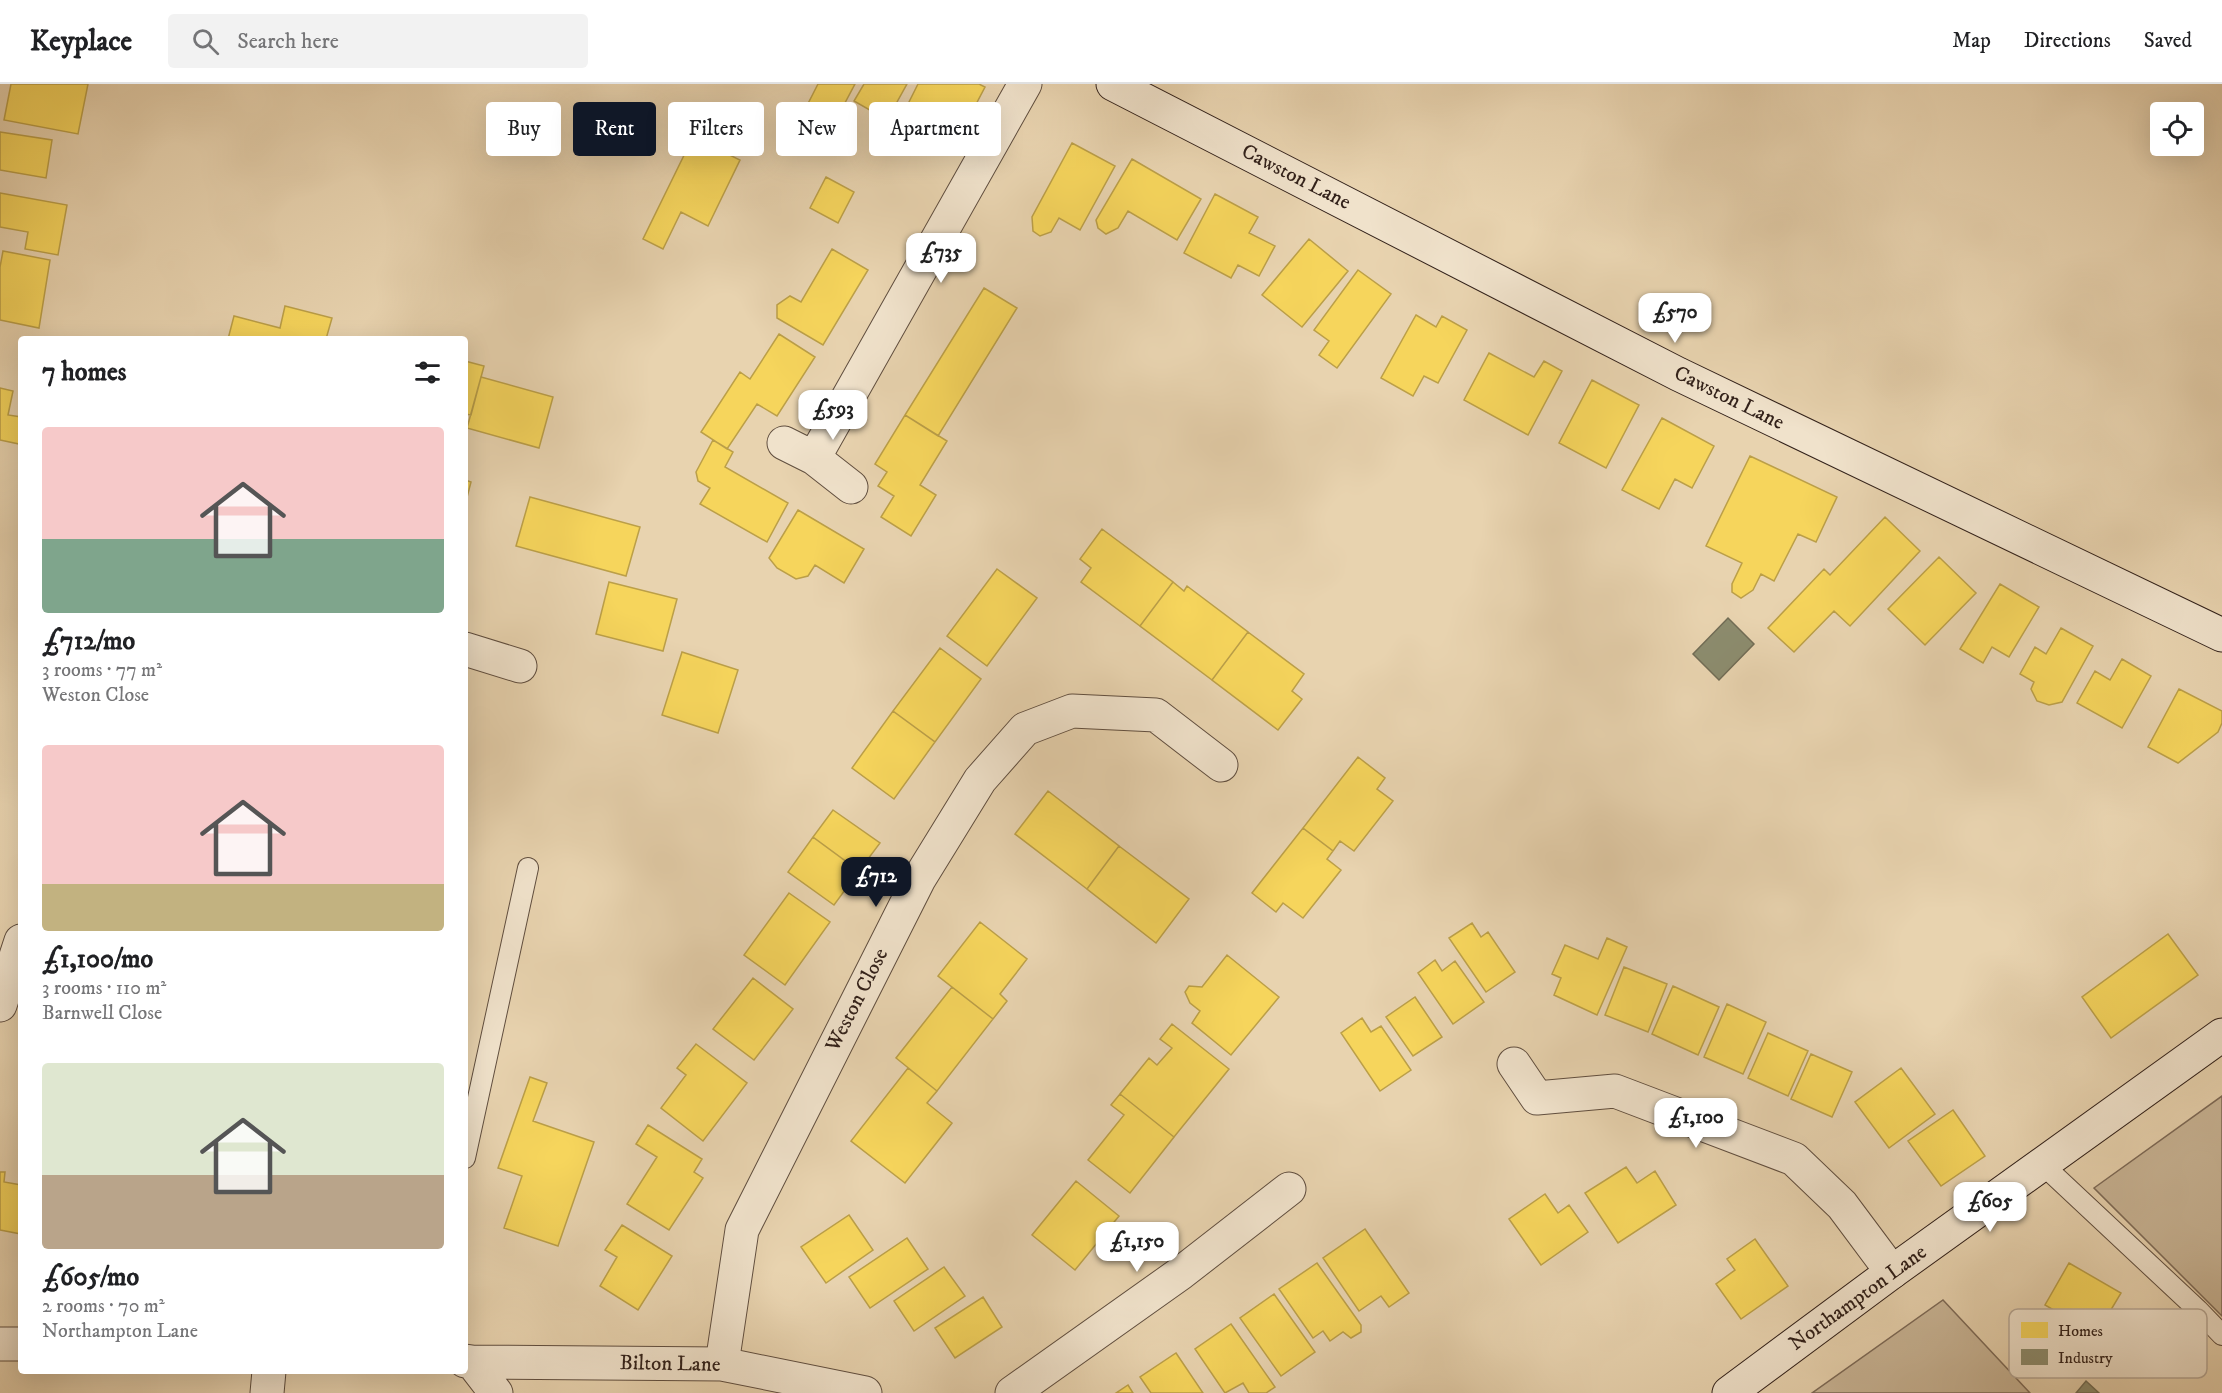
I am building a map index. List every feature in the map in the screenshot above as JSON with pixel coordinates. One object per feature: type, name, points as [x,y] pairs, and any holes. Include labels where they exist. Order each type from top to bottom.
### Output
[{"type":"street","points":[[814,458],[1024,84]]},
{"type":"street","name":"Cawston Lane","points":[[1113,84],[1678,374],[2222,635]]},
{"type":"street","points":[[784,443],[814,458],[851,487]]},
{"type":"street","points":[[468,650],[520,666]]},
{"type":"street","name":"Weston Close","points":[[722,1364],[742,1230],[919,879],[980,780],[1025,729],[1072,711],[1156,715],[1221,765]]},
{"type":"street","points":[[0,1005],[18,950]]},
{"type":"street","name":"Northampton Lane","points":[[1729,1393],[1892,1272],[2222,1035]]},
{"type":"street","points":[[1514,1064],[1537,1098],[1615,1091],[1794,1159],[1842,1205],[1892,1272]]},
{"type":"street","points":[[1012,1393],[1181,1273],[1289,1189]]},
{"type":"street","points":[[0,1344],[18,1344]]},
{"type":"street","name":"Bilton Lane","points":[[468,1362],[722,1364],[866,1393]]},
{"type":"street","name":"Bilton Lane","points":[[468,1362],[496,1393]]},
{"type":"street","points":[[267,1393],[269,1374]]},
{"type":"lane","points":[[468,1144],[528,868]]},
{"type":"lane","points":[[2042,1164],[2197,1309]]},
{"type":"lane","points":[[2207,1319],[2222,1335]]},
{"type":"shaded area","points":[[2222,1096],[2222,1316],[2094,1188]]},
{"type":"shaded area","points":[[1943,1300],[2009,1371],[2009,1378],[2016,1378],[2030,1393],[1812,1393]]},
{"type":"building: Homes","points":[[11,84],[88,84],[78,134],[4,120]]},
{"type":"building: Homes","points":[[818,84],[855,84],[845,102],[809,102]]},
{"type":"building: Homes","points":[[864,84],[907,84],[897,102],[869,102],[869,110],[854,101]]},
{"type":"building: Homes","points":[[918,84],[979,84],[985,87],[977,102],[909,102]]},
{"type":"building: Homes","points":[[0,132],[52,140],[46,178],[0,170]]},
{"type":"building: Homes","points":[[1072,143],[1115,166],[1080,230],[1059,218],[1051,232],[1040,236],[1033,231],[1032,217]]},
{"type":"building: Homes","points":[[684,156],[732,156],[740,160],[708,226],[681,212],[663,249],[643,239]]},
{"type":"building: Homes","points":[[1132,159],[1201,199],[1177,240],[1128,211],[1118,228],[1106,234],[1098,228],[1096,220]]},
{"type":"building: Homes","points":[[826,177],[854,192],[838,223],[810,208]]},
{"type":"building: Homes","points":[[0,193],[67,205],[58,255],[25,249],[28,232],[0,227]]},
{"type":"building: Homes","points":[[1215,194],[1258,217],[1249,233],[1275,246],[1259,276],[1238,265],[1231,278],[1184,253]]},
{"type":"building: Homes","points":[[1309,239],[1348,271],[1302,327],[1262,295]]},
{"type":"building: Homes","points":[[832,249],[868,270],[823,345],[777,318],[777,305],[790,296],[801,302]]},
{"type":"building: Homes","points":[[3,251],[50,260],[39,328],[0,320],[0,267]]},
{"type":"building: Homes","points":[[1358,270],[1391,294],[1337,368],[1319,355],[1329,341],[1314,330]]},
{"type":"building: Homes","points":[[984,288],[1017,308],[938,436],[905,415]]},
{"type":"building: Homes","points":[[285,306],[332,318],[327,336],[229,336],[234,316],[280,328]]},
{"type":"building: Homes","points":[[1416,315],[1436,327],[1442,316],[1467,330],[1438,383],[1424,376],[1413,396],[1381,378]]},
{"type":"building: Homes","points":[[779,334],[815,357],[777,416],[757,404],[727,449],[701,432],[740,372],[750,379]]},
{"type":"building: Homes","points":[[1489,353],[1534,377],[1544,361],[1562,371],[1528,435],[1464,400]]},
{"type":"building: Homes","points":[[468,362],[484,366],[471,415],[468,414]]},
{"type":"building: Homes","points":[[481,377],[553,397],[539,448],[468,428]]},
{"type":"building: Homes","points":[[1592,380],[1639,405],[1606,468],[1559,443]]},
{"type":"building: Homes","points":[[0,388],[13,391],[8,415],[18,417],[18,444],[0,440]]},
{"type":"building: Homes","points":[[905,415],[947,441],[920,485],[936,495],[911,536],[881,517],[894,496],[878,486],[887,472],[875,464]]},
{"type":"building: Homes","points":[[1662,418],[1714,446],[1692,488],[1675,479],[1659,509],[1622,490]]},
{"type":"building: Homes","points":[[713,440],[733,452],[725,467],[788,503],[767,542],[700,504],[710,488],[698,481],[696,472]]},
{"type":"building: Homes","points":[[1750,456],[1837,497],[1816,542],[1798,534],[1774,581],[1761,574],[1753,590],[1741,598],[1732,592],[1732,584],[1742,563],[1706,546]]},
{"type":"building: Homes","points":[[530,497],[640,527],[626,576],[516,546]]},
{"type":"building: Homes","points":[[798,510],[864,549],[844,583],[815,565],[808,576],[796,579],[777,568],[769,558]]},
{"type":"building: Homes","points":[[1885,517],[1920,551],[1850,626],[1834,611],[1794,652],[1768,628],[1824,569],[1830,575]]},
{"type":"building: Homes","points":[[1102,529],[1173,582],[1140,626],[1081,582],[1091,568],[1080,559]]},
{"type":"building: Homes","points":[[1939,557],[1976,593],[1925,645],[1888,609]]},
{"type":"building: Homes","points":[[997,569],[1037,598],[987,666],[947,636]]},
{"type":"building: Homes","points":[[609,582],[677,599],[663,651],[596,634]]},
{"type":"building: Homes","points":[[1173,582],[1184,591],[1187,586],[1248,632],[1212,680],[1140,626]]},
{"type":"building: Homes","points":[[2000,584],[2039,607],[2009,657],[1992,647],[1983,663],[1960,649]]},
{"type":"building: Homes","points":[[2061,628],[2093,646],[2062,702],[2049,705],[2037,701],[2031,689],[2034,682],[2020,674],[2035,647],[2046,654]]},
{"type":"building: Homes","points":[[1248,632],[1304,674],[1292,691],[1302,699],[1278,730],[1212,680]]},
{"type":"building: Homes","points":[[940,648],[981,679],[935,742],[893,711]]},
{"type":"building: Homes","points":[[682,652],[738,670],[718,733],[662,715]]},
{"type":"building: Homes","points":[[2122,659],[2151,676],[2122,728],[2077,703],[2095,671],[2110,680]]},
{"type":"building: Homes","points":[[2179,689],[2222,711],[2222,723],[2218,732],[2178,763],[2148,747]]},
{"type":"building: Homes","points":[[893,711],[935,742],[894,799],[852,768]]},
{"type":"building: Homes","points":[[1358,757],[1385,778],[1377,789],[1393,801],[1354,851],[1340,841],[1333,851],[1303,828]]},
{"type":"building: Homes","points":[[1048,791],[1119,846],[1087,889],[1015,834]]},
{"type":"building: Homes","points":[[833,810],[880,843],[859,871],[813,837]]},
{"type":"building: Homes","points":[[1303,828],[1333,851],[1327,859],[1341,870],[1303,918],[1283,903],[1276,912],[1252,893]]},
{"type":"building: Homes","points":[[813,837],[859,871],[834,905],[788,872]]},
{"type":"building: Homes","points":[[1119,846],[1189,899],[1156,943],[1087,889]]},
{"type":"building: Homes","points":[[789,893],[830,922],[785,985],[744,955]]},
{"type":"building: Homes","points":[[980,922],[1027,959],[1000,994],[1007,1001],[993,1019],[938,976]]},
{"type":"building: Homes","points":[[1472,923],[1481,937],[1488,932],[1515,972],[1486,992],[1449,938]]},
{"type":"building: Homes","points":[[2168,934],[2198,975],[2111,1038],[2082,997]]},
{"type":"building: Homes","points":[[1607,938],[1627,947],[1597,1015],[1554,995],[1561,978],[1552,974],[1565,945],[1598,959]]},
{"type":"building: Homes","points":[[1227,955],[1279,997],[1231,1055],[1192,1023],[1200,1011],[1190,1003],[1185,992],[1189,986],[1202,987]]},
{"type":"building: Homes","points":[[1435,960],[1442,971],[1455,961],[1484,1002],[1453,1024],[1418,973]]},
{"type":"building: Homes","points":[[1624,967],[1667,984],[1648,1032],[1605,1015]]},
{"type":"building: Homes","points":[[753,978],[793,1009],[754,1060],[713,1029]]},
{"type":"building: Homes","points":[[1673,986],[1719,1007],[1698,1055],[1652,1034]]},
{"type":"building: Homes","points":[[952,987],[993,1019],[937,1091],[896,1058]]},
{"type":"building: Homes","points":[[1415,997],[1442,1037],[1413,1056],[1386,1017]]},
{"type":"building: Homes","points":[[1727,1004],[1766,1022],[1743,1074],[1704,1057]]},
{"type":"building: Homes","points":[[1362,1018],[1371,1032],[1381,1026],[1411,1070],[1380,1091],[1341,1033]]},
{"type":"building: Homes","points":[[1172,1024],[1229,1069],[1174,1137],[1120,1094],[1149,1058],[1157,1065],[1172,1048],[1160,1039]]},
{"type":"building: Homes","points":[[1768,1033],[1808,1051],[1788,1096],[1748,1078]]},
{"type":"building: Homes","points":[[696,1044],[747,1083],[703,1141],[661,1108],[686,1075],[677,1068]]},
{"type":"building: Homes","points":[[1811,1054],[1852,1072],[1832,1117],[1791,1099]]},
{"type":"building: Homes","points":[[908,1068],[937,1091],[927,1103],[952,1123],[905,1183],[851,1141]]},
{"type":"building: Homes","points":[[1901,1068],[1935,1114],[1889,1148],[1855,1102]]},
{"type":"building: Homes","points":[[530,1077],[547,1083],[533,1121],[594,1142],[558,1246],[504,1228],[522,1176],[498,1168]]},
{"type":"building: Homes","points":[[1120,1094],[1174,1137],[1130,1193],[1088,1160],[1124,1115],[1111,1105]]},
{"type":"building: Homes","points":[[1953,1110],[1985,1156],[1941,1186],[1908,1141]]},
{"type":"building: Homes","points":[[648,1125],[702,1159],[694,1172],[703,1178],[669,1230],[627,1204],[657,1157],[636,1144]]},
{"type":"building: Homes","points":[[1626,1167],[1637,1183],[1655,1171],[1676,1205],[1618,1243],[1585,1193]]},
{"type":"building: Homes","points":[[0,1172],[5,1172],[4,1182],[18,1184],[18,1233],[0,1230]]},
{"type":"building: Homes","points":[[1076,1181],[1119,1216],[1075,1270],[1032,1235]]},
{"type":"building: Homes","points":[[1545,1194],[1558,1213],[1569,1205],[1588,1232],[1541,1265],[1509,1219]]},
{"type":"building: Homes","points":[[849,1215],[873,1250],[826,1283],[801,1247]]},
{"type":"building: Homes","points":[[622,1225],[672,1256],[638,1310],[600,1286],[617,1257],[605,1250]]},
{"type":"building: Homes","points":[[1365,1229],[1409,1293],[1389,1307],[1381,1296],[1359,1311],[1323,1258]]},
{"type":"building: Homes","points":[[907,1238],[928,1269],[870,1308],[849,1277]]},
{"type":"building: Homes","points":[[1755,1239],[1788,1286],[1741,1319],[1716,1284],[1735,1270],[1727,1259]]},
{"type":"building: Homes","points":[[1317,1263],[1361,1325],[1361,1332],[1351,1338],[1343,1332],[1330,1341],[1323,1331],[1313,1338],[1279,1289]]},
{"type":"building: Homes","points":[[2069,1263],[2121,1293],[2111,1309],[2052,1309],[2045,1305]]},
{"type":"building: Homes","points":[[944,1267],[965,1296],[914,1331],[894,1301]]},
{"type":"building: Homes","points":[[1274,1294],[1315,1352],[1281,1376],[1240,1318]]},
{"type":"building: Homes","points":[[983,1297],[1002,1327],[955,1358],[935,1328]]},
{"type":"building: Homes","points":[[1231,1324],[1275,1387],[1266,1393],[1249,1393],[1243,1383],[1225,1393],[1195,1349]]},
{"type":"building: Homes","points":[[1176,1353],[1203,1393],[1151,1393],[1140,1377]]},
{"type":"building: Homes","points":[[1128,1385],[1133,1393],[1116,1393]]},
{"type":"building: Industry","points":[[1728,618],[1754,644],[1719,680],[1693,654]]},
{"type":"building: Industry","points":[[2086,1381],[2099,1393],[2076,1393]]}]
